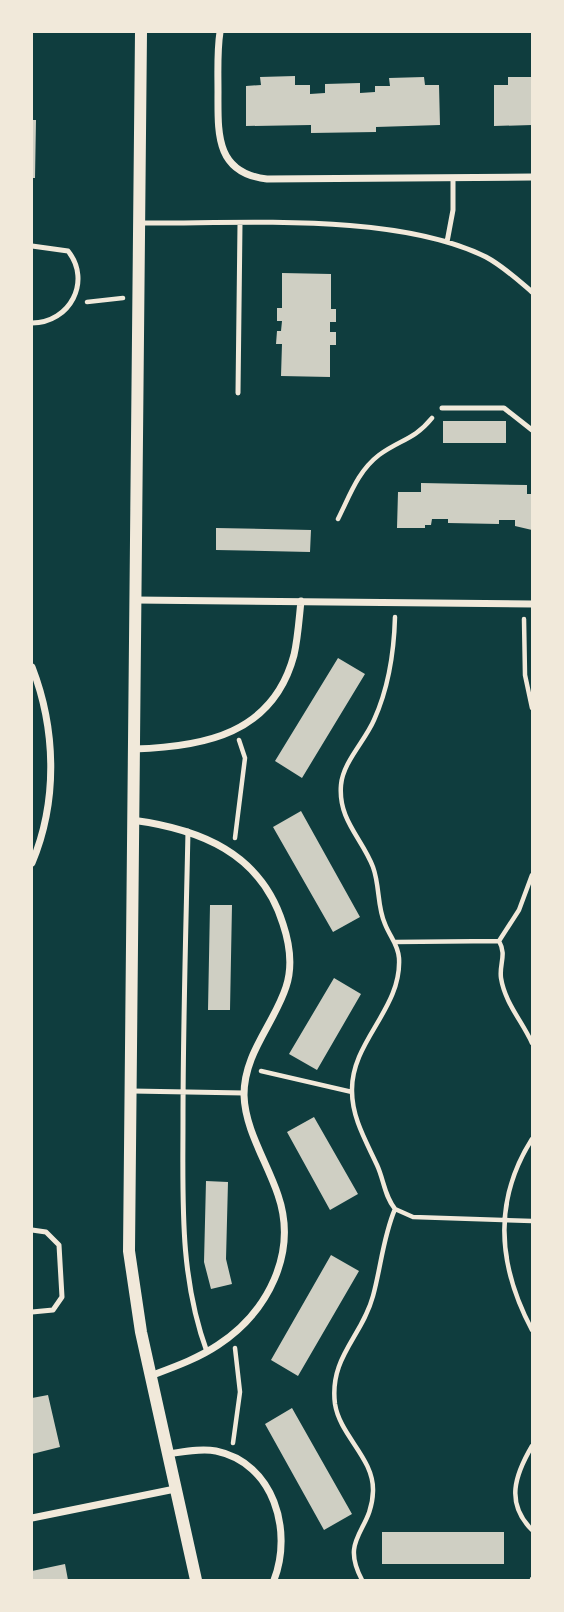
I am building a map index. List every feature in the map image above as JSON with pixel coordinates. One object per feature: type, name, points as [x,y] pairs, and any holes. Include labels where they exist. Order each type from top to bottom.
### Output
[{"type":"street","points":[[141,32],[129,1251],[134,1298],[196,1580]]},
{"type":"street","points":[[220,32],[219,138],[230,161],[243,172],[267,179],[533,177]]},
{"type":"street","points":[[135,600],[528,604]]},
{"type":"street","points":[[133,749],[187,746],[233,730],[266,705],[288,672],[294,654],[301,601]]},
{"type":"street","points":[[32,667],[48,719],[50,769],[42,831],[32,863]]},
{"type":"street","points":[[132,820],[188,831],[232,853],[261,879],[274,900],[290,950],[290,972],[285,991],[248,1068],[244,1093],[253,1135],[283,1211],[285,1248],[279,1270],[267,1294],[230,1336],[207,1352],[150,1376]]},
{"type":"street","points":[[167,1454],[203,1450],[234,1458],[262,1479],[278,1510],[282,1553],[274,1580]]},
{"type":"street","points":[[32,1518],[175,1489]]},
{"type":"lane","points":[[447,242],[453,210],[453,178]]},
{"type":"lane","points":[[139,223],[377,229],[447,242],[487,258],[533,292]]},
{"type":"lane","points":[[238,393],[240,224]]},
{"type":"lane","points":[[32,246],[61,248],[70,253],[76,278],[71,305],[56,318],[32,323]]},
{"type":"lane","points":[[442,408],[503,408],[533,430]]},
{"type":"lane","points":[[188,831],[183,1092],[184,1263],[193,1312],[207,1352]]},
{"type":"lane","points":[[129,1091],[244,1093]]},
{"type":"lane","points":[[32,1230],[46,1232],[59,1245],[62,1297],[53,1310],[32,1312]]},
{"type":"path","points":[[71,305],[138,297]]},
{"type":"path","points":[[338,519],[365,468],[381,454],[418,434],[442,408]]},
{"type":"path","points":[[396,602],[390,675],[375,719],[345,770],[341,794],[346,818],[373,867],[383,919],[395,942],[399,959],[395,989],[360,1055],[352,1092],[363,1138],[395,1209],[412,1217],[533,1221]]},
{"type":"path","points":[[528,604],[524,662],[533,708]]},
{"type":"path","points":[[232,853],[245,758],[233,730]]},
{"type":"path","points":[[499,941],[519,910],[533,875]]},
{"type":"path","points":[[395,942],[499,941]]},
{"type":"path","points":[[499,941],[504,950],[500,970],[506,996],[533,1043]]},
{"type":"path","points":[[248,1068],[352,1092]]},
{"type":"path","points":[[533,1139],[513,1174],[505,1219],[506,1262],[533,1330]]},
{"type":"path","points":[[362,1580],[354,1563],[352,1549],[366,1525],[373,1485],[366,1465],[337,1413],[336,1380],[339,1360],[368,1314],[384,1256],[388,1223],[395,1209]]},
{"type":"path","points":[[230,1336],[235,1349],[240,1392],[233,1434],[234,1458]]},
{"type":"path","points":[[533,1446],[519,1472],[514,1496],[519,1513],[533,1530]]},
{"type":"building","points":[[295,76],[295,85],[310,85],[310,94],[325,93],[325,84],[360,83],[360,93],[375,92],[375,86],[390,86],[389,78],[424,77],[425,85],[439,85],[440,125],[376,127],[376,132],[311,133],[311,125],[246,126],[246,86],[261,85],[260,77]]},
{"type":"building","points":[[508,77],[532,77],[532,125],[494,126],[494,85],[508,85]]},
{"type":"building","points":[[32,120],[36,120],[35,178],[32,178]]},
{"type":"building","points":[[282,273],[331,274],[331,309],[336,309],[336,322],[330,322],[330,332],[336,332],[336,345],[330,345],[330,377],[281,376],[282,344],[276,344],[277,331],[281,331],[282,321],[277,321],[277,308],[282,308]]},
{"type":"building","points":[[443,421],[506,421],[506,443],[443,443]]},
{"type":"building","points":[[421,483],[527,485],[527,494],[532,494],[532,530],[515,526],[515,520],[499,520],[499,524],[448,523],[448,519],[432,519],[431,525],[425,525],[425,528],[397,528],[398,492],[421,492]]},
{"type":"building","points":[[216,528],[311,530],[310,552],[216,550]]},
{"type":"building","points":[[338,658],[365,674],[302,778],[275,761]]},
{"type":"building","points":[[301,811],[360,917],[333,932],[273,827]]},
{"type":"building","points":[[210,905],[232,905],[230,1010],[208,1010]]},
{"type":"building","points":[[334,978],[361,994],[317,1070],[289,1054]]},
{"type":"building","points":[[314,1117],[358,1194],[330,1210],[287,1132]]},
{"type":"building","points":[[206,1181],[228,1182],[226,1259],[232,1284],[211,1289],[204,1262]]},
{"type":"building","points":[[331,1255],[359,1271],[298,1376],[271,1360]]},
{"type":"building","points":[[48,1395],[60,1447],[32,1454],[32,1398]]},
{"type":"building","points":[[292,1408],[352,1514],[324,1530],[265,1424]]},
{"type":"building","points":[[382,1532],[504,1532],[504,1564],[382,1564]]},
{"type":"building","points":[[65,1564],[68,1580],[32,1580],[32,1571]]}]
